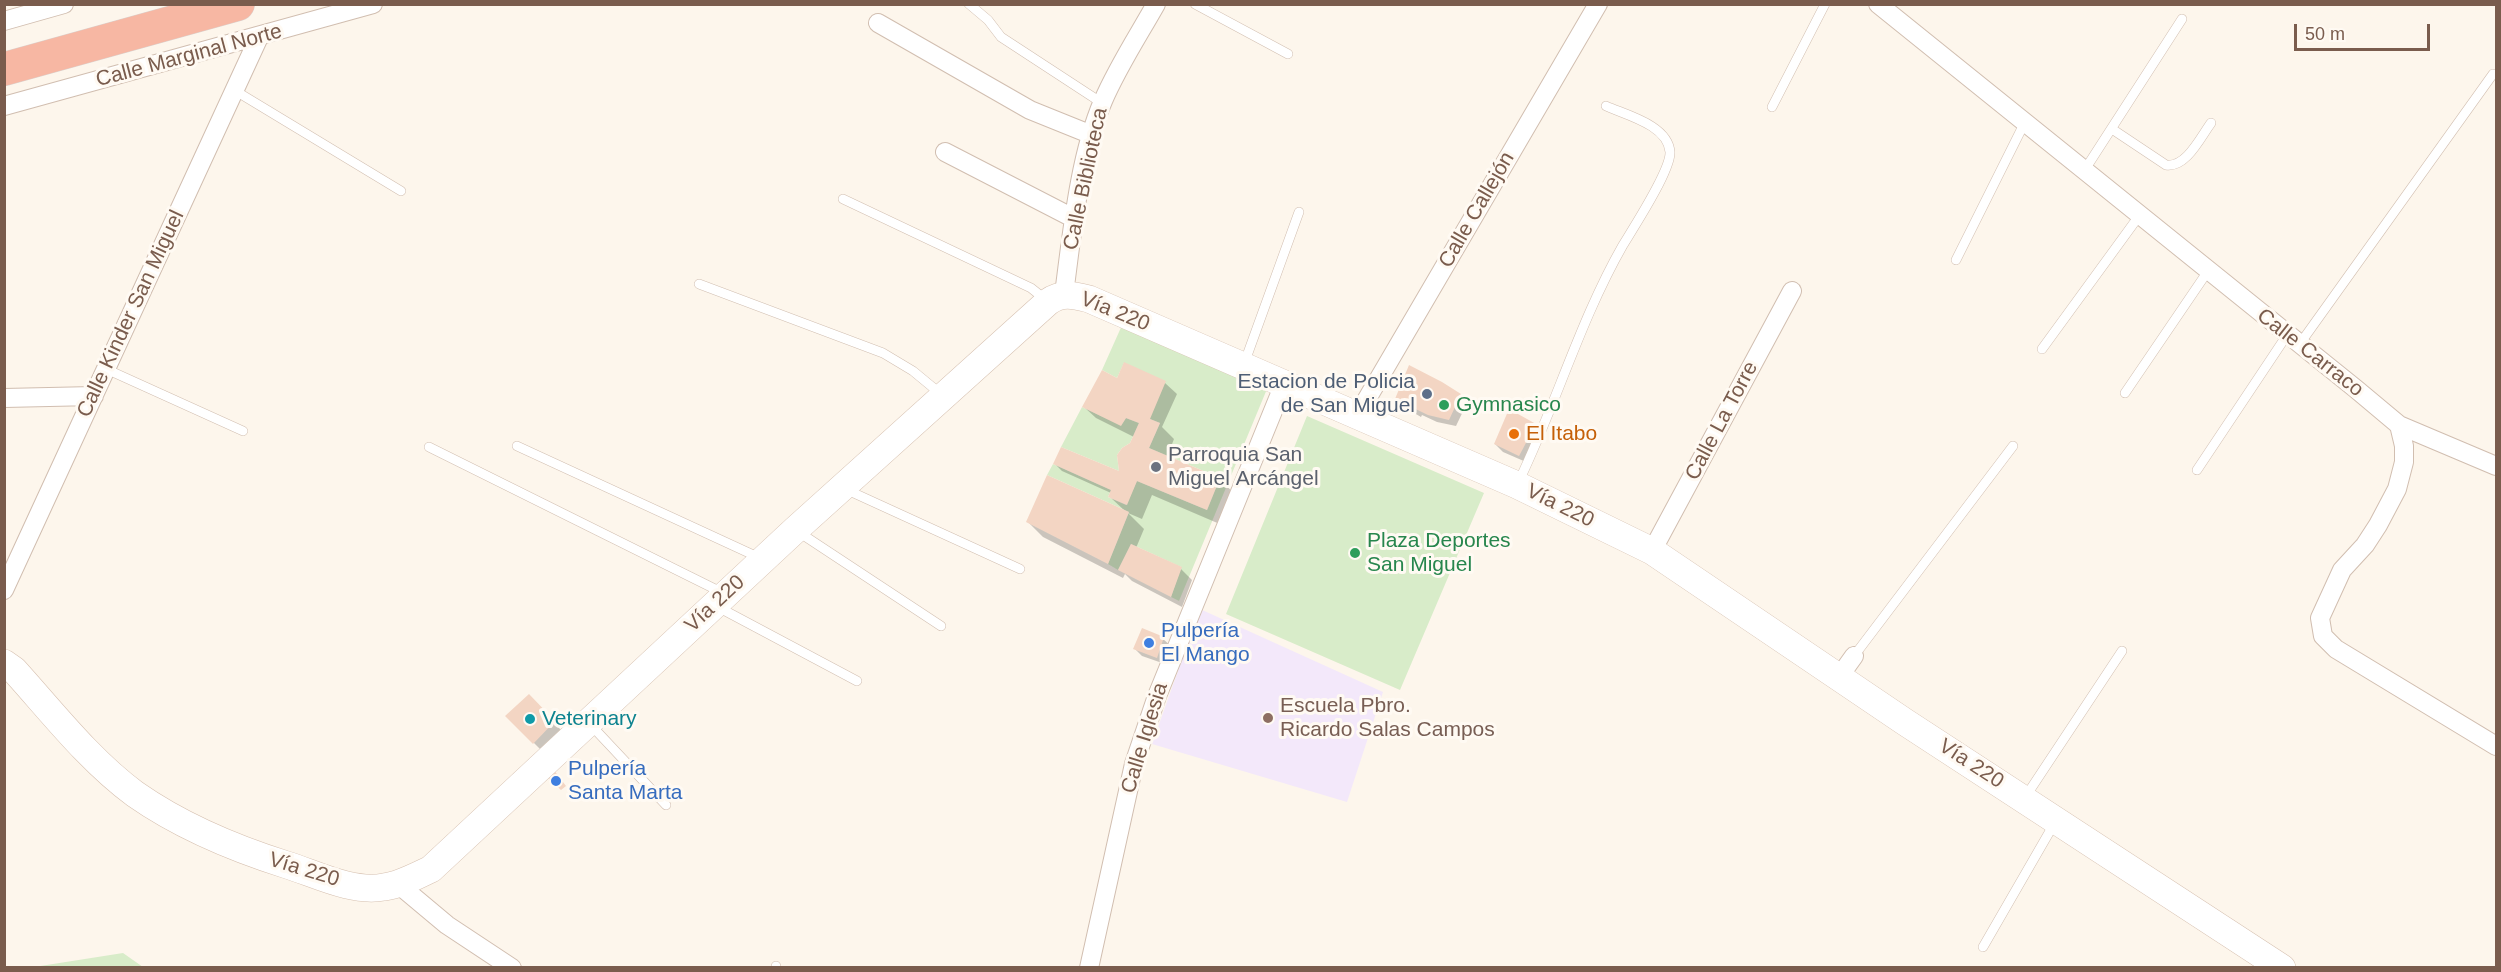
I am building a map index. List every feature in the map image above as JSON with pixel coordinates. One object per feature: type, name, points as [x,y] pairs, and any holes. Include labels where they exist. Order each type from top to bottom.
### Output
[{"type":"highway","points":[[4,69],[238,4]]},
{"type":"main road","name":"Vía 220","points":[[4,663],[14,670],[108,770],[134,793],[167,815],[202,834],[246,852],[340,882],[364,888],[382,888],[398,884],[431,869],[942,395],[1056,298],[1089,299],[1517,485],[1652,550],[1846,666],[2024,798],[2282,968]]},
{"type":"street","points":[[4,21],[64,4]]},
{"type":"street","name":"Calle Marginal Norte","points":[[4,106],[374,4]]},
{"type":"street","name":"Calle Biblioteca","points":[[1056,298],[1092,135],[1102,103],[1156,4]]},
{"type":"street","name":"Calle Callejón","points":[[1357,416],[1598,4]]},
{"type":"street","name":"Calle Carraco","points":[[1878,4],[2398,425],[2496,466]]},
{"type":"street","points":[[878,23],[1030,110],[1092,135]]},
{"type":"street","name":"Calle Kinder San Miguel","points":[[4,590],[259,37]]},
{"type":"street","points":[[945,152],[1075,219]]},
{"type":"street","name":"Calle La Torre","points":[[1652,550],[1792,291]]},
{"type":"street","name":"Calle Iglesia","points":[[1089,968],[1134,764],[1157,696],[1284,384]]},
{"type":"street","points":[[4,398],[94,396]]},
{"type":"street","points":[[2398,425],[2404,446],[2404,462],[2397,489],[2373,535],[2342,570],[2320,618],[2323,636],[2336,649],[2496,746]]},
{"type":"street","points":[[398,884],[447,925],[512,968]]},
{"type":"lane","points":[[969,4],[988,20],[1001,38],[1102,103]]},
{"type":"lane","points":[[1195,4],[1288,54]]},
{"type":"lane","points":[[1772,106],[1825,4]]},
{"type":"lane","points":[[2084,171],[2182,20]]},
{"type":"lane","points":[[2197,470],[2493,74]]},
{"type":"lane","points":[[234,90],[401,191]]},
{"type":"lane","points":[[1517,485],[1605,278],[1660,180],[1670,153],[1668,141],[1654,128],[1606,106]]},
{"type":"lane","points":[[2112,129],[2166,165],[2174,166],[2182,162],[2211,123]]},
{"type":"lane","points":[[1956,260],[2024,124]]},
{"type":"lane","points":[[843,199],[1056,298]]},
{"type":"lane","points":[[1243,366],[1299,212]]},
{"type":"lane","points":[[2042,349],[2139,216]]},
{"type":"lane","points":[[2125,393],[2208,271]]},
{"type":"lane","points":[[699,284],[883,353],[913,372],[942,395]]},
{"type":"lane","points":[[106,369],[243,431]]},
{"type":"lane","points":[[517,446],[763,560]]},
{"type":"lane","points":[[1846,666],[2013,446]]},
{"type":"lane","points":[[429,447],[720,599],[857,681]]},
{"type":"lane","points":[[842,487],[1020,569]]},
{"type":"lane","points":[[795,530],[941,626]]},
{"type":"lane","points":[[2024,798],[2122,651]]},
{"type":"lane","points":[[587,722],[666,805]]},
{"type":"lane","points":[[1983,947],[2056,819]]},
{"type":"shaded area","name":"Escuela Pbro. Ricardo Salas Campos","points":[[1200,609],[1383,692],[1347,802],[1152,744]]},
{"type":"green space","points":[[1123,323],[1267,389],[1179,601],[1171,597],[1181,567],[1131,544],[1118,570],[1108,564],[1129,512],[1047,475],[1053,464],[1111,490],[1108,497],[1126,505],[1137,481],[1207,510],[1220,478],[1149,448],[1160,423],[1150,419],[1124,363],[1117,378],[1102,370]]},
{"type":"green space","points":[[1082,407],[1121,425],[1126,418],[1139,423],[1130,443],[1117,455],[1119,471],[1061,447]]},
{"type":"green space","name":"Plaza Deportes San Miguel","points":[[1307,416],[1484,493],[1400,690],[1226,614]]},
{"type":"green space","points":[[123,953],[143,967],[34,967]]},
{"type":"building","points":[[1124,362],[1166,381],[1150,419],[1160,423],[1149,448],[1220,478],[1207,510],[1137,481],[1127,505],[1108,497],[1111,490],[1053,464],[1061,447],[1119,471],[1117,455],[1130,443],[1139,423],[1126,418],[1121,426],[1082,407],[1102,370],[1117,378]]},
{"type":"building","points":[[1409,365],[1461,394],[1449,420],[1428,415],[1395,399]]},
{"type":"building","name":"El Itabo","points":[[1509,409],[1536,424],[1519,456],[1494,444]]},
{"type":"building","points":[[1047,475],[1129,512],[1108,564],[1026,522]]},
{"type":"building","points":[[1131,544],[1182,567],[1171,597],[1118,570]]},
{"type":"building","name":"Pulpería El Mango","points":[[1142,628],[1164,637],[1157,658],[1133,649]]},
{"type":"building","name":"Veterinary","points":[[529,694],[555,721],[533,744],[505,716]]},
{"type":"building","name":"Pulpería Santa Marta","points":[[553,769],[566,786],[561,790],[546,776]]},
{"type":"place","name":"Estacion de Policia de San Miguel","points":[[1427,394]]},
{"type":"place","name":"Gymnasico","points":[[1444,405]]},
{"type":"place","name":"El Itabo","points":[[1514,434]]},
{"type":"place","name":"Parroquia San Miguel Arcángel","points":[[1156,467]]},
{"type":"place","name":"Plaza Deportes San Miguel","points":[[1355,553]]},
{"type":"place","name":"Pulpería El Mango","points":[[1149,643]]},
{"type":"place","name":"Escuela Pbro. Ricardo Salas Campos","points":[[1268,718]]},
{"type":"place","name":"Veterinary","points":[[530,719]]},
{"type":"place","name":"Pulpería Santa Marta","points":[[556,781]]}]
